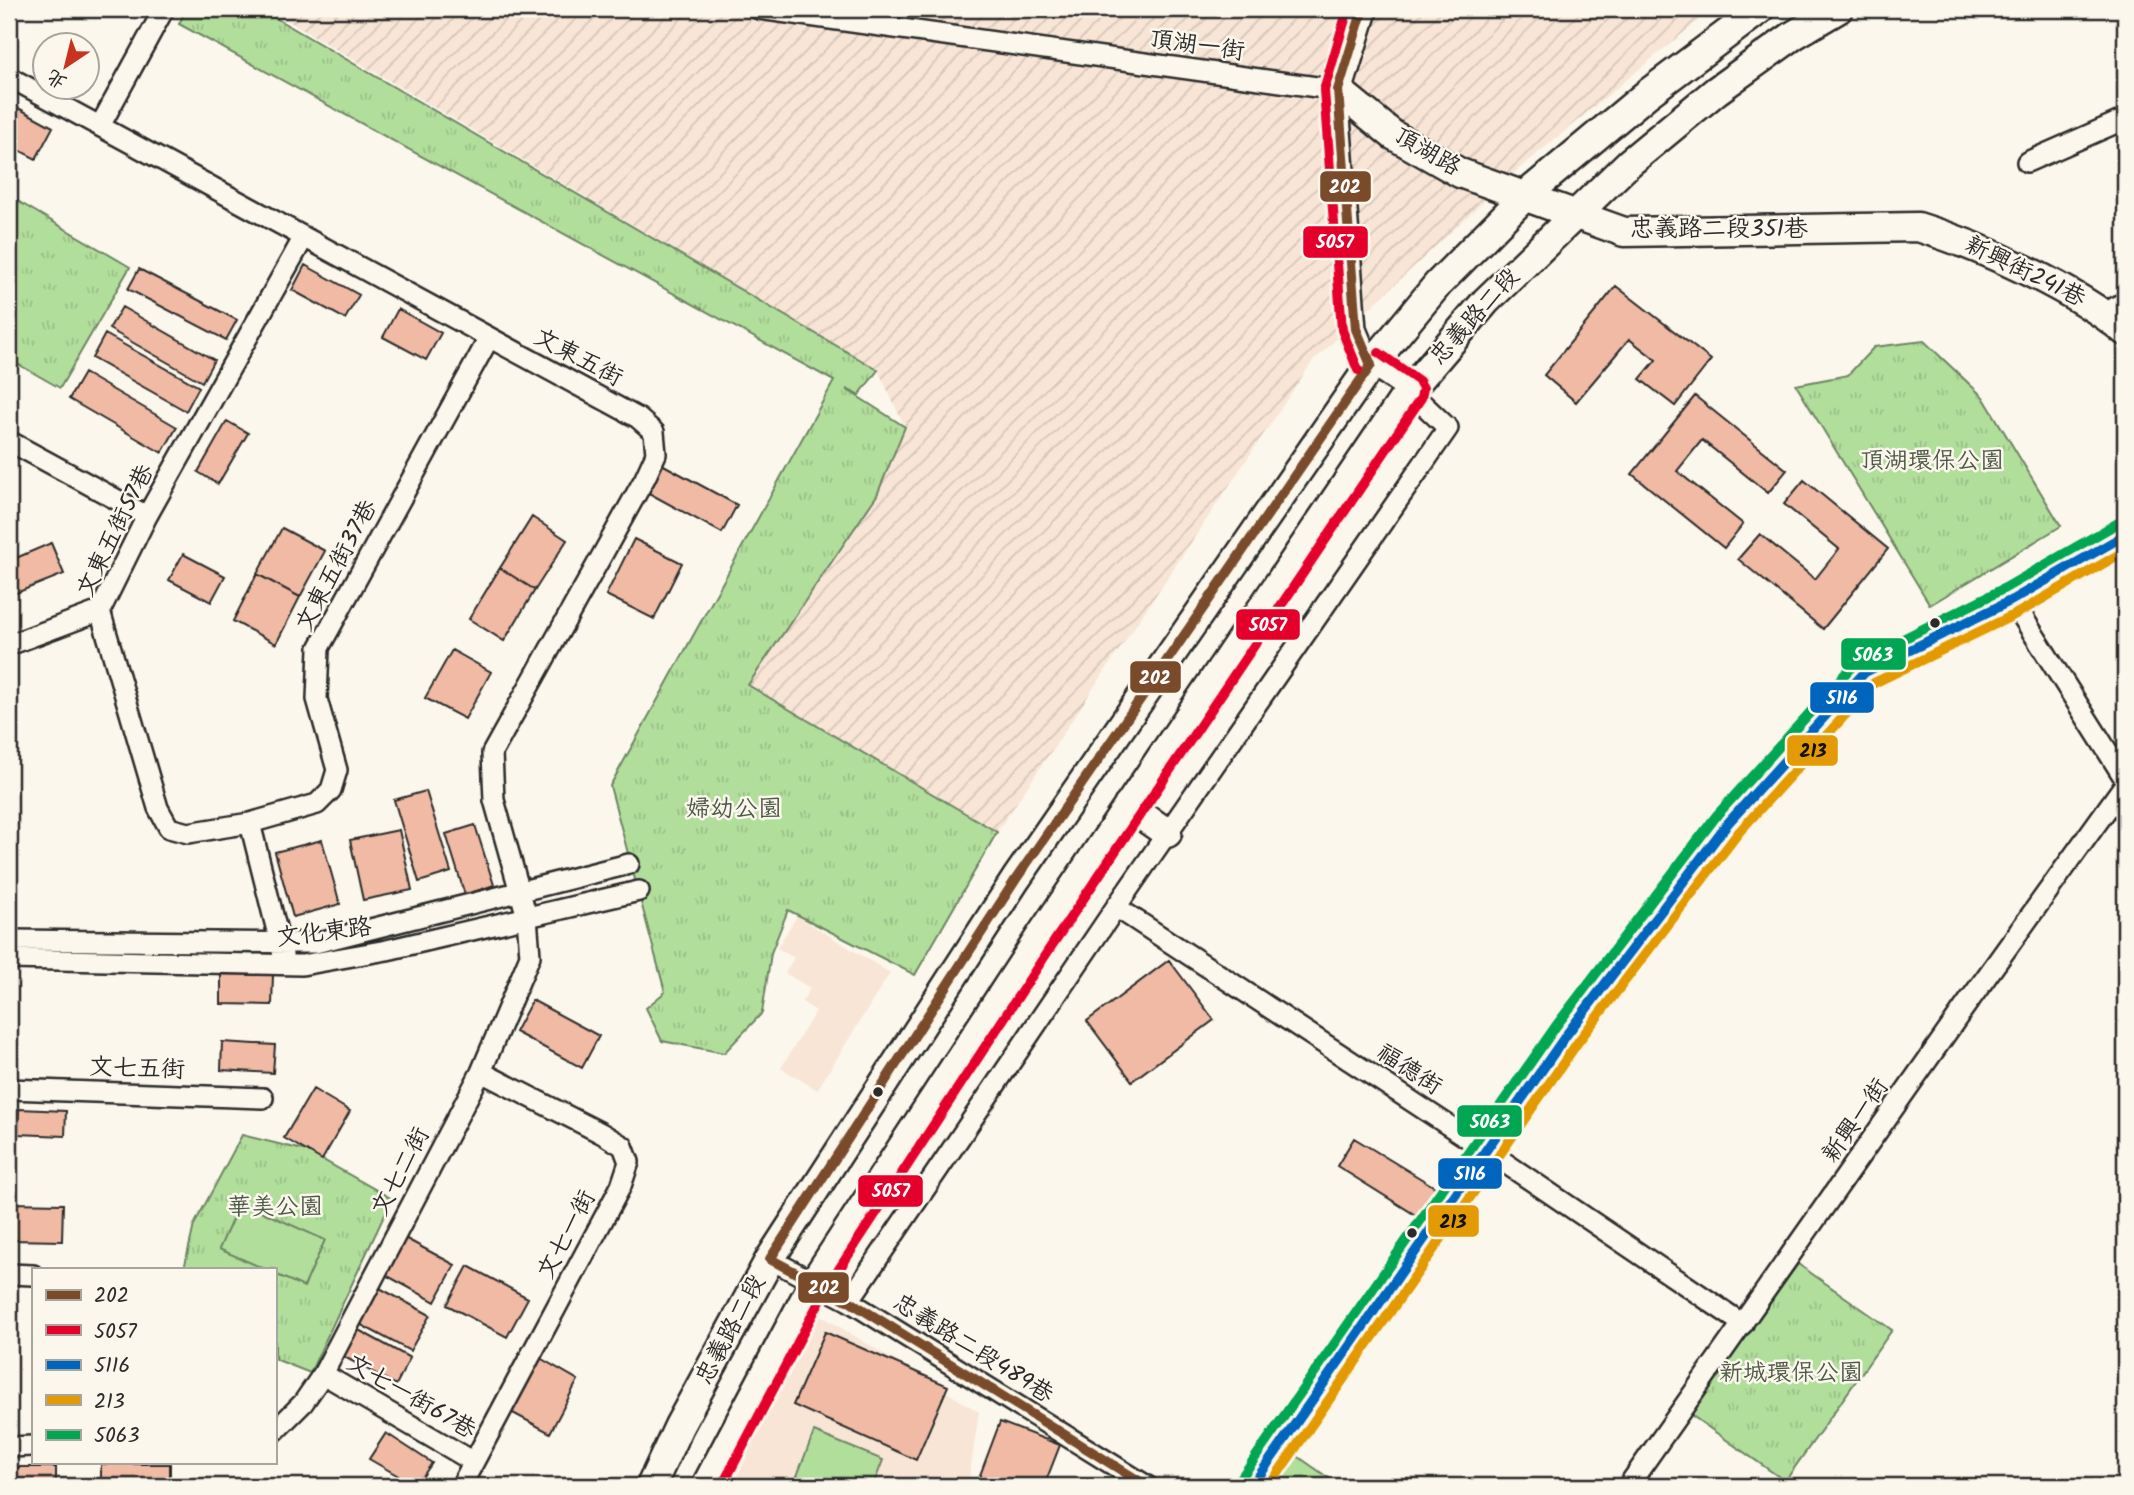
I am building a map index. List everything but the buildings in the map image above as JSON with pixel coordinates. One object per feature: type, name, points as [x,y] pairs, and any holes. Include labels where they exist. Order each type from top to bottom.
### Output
[{"type":"main road","points":[[1338,90],[1363,9]]},
{"type":"main road","name":"忠義路二段","points":[[651,1486],[679,1426],[770,1259],[1016,879],[1371,365],[1438,284],[1527,195],[1647,94],[1760,9]]},
{"type":"main road","name":"忠義路二段","points":[[706,1486],[814,1282],[1128,806],[1409,391],[1486,301],[1574,212],[1716,92],[1794,35],[1838,9]]},
{"type":"main road","name":"頂湖路","points":[[1338,90],[1394,135],[1460,173],[1527,195]]},
{"type":"main road","name":"忠義路二段351巷","points":[[1527,195],[1623,232],[1918,227]]},
{"type":"main road","name":"新興街241巷","points":[[1918,227],[1954,238],[2096,307],[2121,314]]},
{"type":"main road","points":[[1128,806],[1167,833]]},
{"type":"street","points":[[100,126],[164,9]]},
{"type":"street","name":"頂湖一街","points":[[759,9],[1338,90]]},
{"type":"street","name":"文東五街","points":[[9,77],[638,418],[654,432],[656,454],[492,753],[494,800],[527,917]]},
{"type":"street","points":[[849,1301],[1116,907],[1448,428],[1409,391],[1371,365],[1356,329],[1338,90]]},
{"type":"street","points":[[2027,162],[2125,119]]},
{"type":"street","name":"文東五街57巷","points":[[250,823],[188,833],[169,828],[158,808],[100,611],[147,516],[304,237]]},
{"type":"street","name":"文東五街37巷","points":[[250,823],[317,804],[331,790],[337,770],[317,699],[318,648],[489,338]]},
{"type":"street","points":[[9,441],[147,516]]},
{"type":"street","points":[[1252,1486],[1567,1034],[1728,823],[1865,672],[2012,600],[2125,535]]},
{"type":"street","name":"新興一街","points":[[1628,1486],[2125,782],[2012,600]]},
{"type":"street","points":[[9,645],[100,611]]},
{"type":"street","points":[[250,823],[285,965]]},
{"type":"street","name":"文化東路","points":[[9,940],[315,943],[520,894],[629,864]]},
{"type":"street","name":"文化東路","points":[[9,959],[302,965],[387,950],[639,891]]},
{"type":"street","name":"福德街","points":[[1116,907],[1486,1150],[1743,1324]]},
{"type":"street","name":"文七二街","points":[[276,1430],[303,1403],[323,1374],[481,1072],[530,956],[527,917]]},
{"type":"street","name":"文七一街","points":[[461,1486],[621,1186],[629,1162],[623,1146],[481,1072]]},
{"type":"street","name":"文七五街","points":[[9,1089],[263,1098]]},
{"type":"street","name":"忠義路二段489巷","points":[[770,1259],[849,1301],[1147,1486]]},
{"type":"street","points":[[9,1274],[32,1275]]},
{"type":"street","name":"文七一街67巷","points":[[323,1374],[474,1462]]},
{"type":"street","points":[[9,1447],[32,1446]]},
{"type":"shaded area","points":[[268,9],[1712,9],[1515,172],[1312,362],[997,832],[748,685],[877,495],[905,427],[878,370]]},
{"type":"shaded area","points":[[797,916],[890,973],[817,1090],[781,1068],[816,1011],[802,1002],[810,988],[785,973],[794,958],[777,948]]},
{"type":"shaded area","points":[[815,1312],[979,1412],[968,1486],[733,1486]]},
{"type":"green space","name":"婦幼公園","points":[[186,9],[260,9],[878,370],[859,395],[846,389],[905,427],[877,495],[748,685],[997,832],[915,975],[788,910],[771,953],[762,1013],[724,1053],[662,1041],[646,1008],[665,992],[610,786],[834,381],[179,24]]},
{"type":"green space","points":[[9,196],[130,267],[60,388],[9,359]]},
{"type":"green space","name":"頂湖環保公園","points":[[1924,341],[1983,397],[2061,526],[1930,605],[1796,385],[1848,375],[1874,347]]},
{"type":"green space","name":"華美公園","points":[[242,1135],[307,1151],[392,1199],[310,1373],[276,1359],[276,1268],[184,1268],[194,1225]]},
{"type":"green space","points":[[240,1202],[325,1240],[304,1287],[276,1274],[276,1268],[263,1268],[219,1249]]},
{"type":"green space","name":"新城環保公園","points":[[1798,1264],[1892,1330],[1785,1481],[1691,1415]]},
{"type":"green space","points":[[814,1432],[883,1460],[873,1486],[823,1486],[797,1476]]},
{"type":"green space","points":[[1293,1453],[1340,1486],[1269,1486]]},
{"type":"transit line","name":"5057","points":[[1348,9],[1324,90],[1342,330],[1358,370]]},
{"type":"transit line","name":"202","points":[[1363,9],[1338,90],[1356,329],[1371,365]]},
{"type":"transit line","name":"5057","points":[[722,1486],[826,1289],[1054,942],[1421,398],[1423,388],[1419,381],[1379,353]]},
{"type":"transit line","name":"202","points":[[1147,1486],[849,1301],[770,1259],[1016,879],[1371,365]]},
{"type":"transit line","name":"5063","points":[[1241,1478],[1556,1026],[1717,815],[1855,663],[2005,588],[2118,523]]},
{"type":"transit line","name":"5116","points":[[1252,1486],[1567,1034],[1728,823],[1865,672],[2012,600],[2125,535]]},
{"type":"transit line","name":"213","points":[[1269,1486],[1578,1042],[1739,832],[1874,683],[2018,613],[2125,551]]}]
